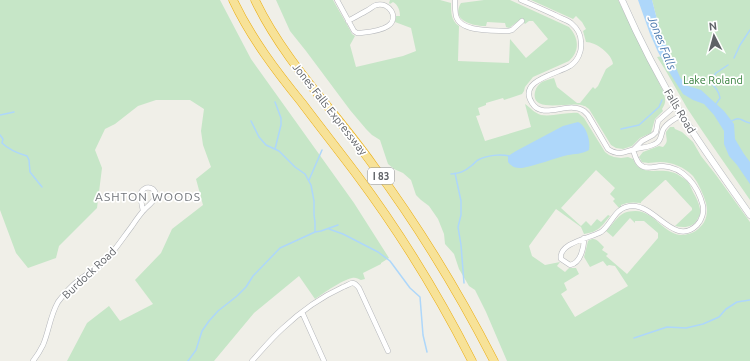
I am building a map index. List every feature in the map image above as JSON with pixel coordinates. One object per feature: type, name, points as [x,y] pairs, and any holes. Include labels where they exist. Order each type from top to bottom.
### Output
[{"type":"highway","name":"Jones Falls Expressway","points":[[233,0],[254,39],[272,65],[381,207],[432,287],[472,361]]},
{"type":"highway","name":"Jones Falls Expressway","points":[[255,0],[271,29],[288,55],[374,165],[417,227],[450,280],[494,361]]},
{"type":"main road","name":"Falls Road","points":[[622,0],[640,39],[676,106],[702,147],[750,215]]},
{"type":"street","points":[[337,0],[348,21],[354,31],[360,34],[387,27],[393,20],[393,15],[386,6],[376,5],[348,21]]},
{"type":"street","points":[[455,0],[456,17],[458,21],[466,27],[481,30],[508,31],[512,30],[522,21]]},
{"type":"street","points":[[521,0],[572,24],[579,32],[581,43],[578,58],[574,63],[569,67],[546,76],[534,83],[529,91],[529,96],[532,103],[537,108],[544,110],[573,108],[584,111],[608,149],[620,153],[652,146],[658,143],[661,139],[664,128],[682,115]]},
{"type":"street","points":[[633,150],[642,141],[653,136],[656,132],[658,121],[676,106]]},
{"type":"street","points":[[584,238],[583,248],[577,262],[574,265],[570,265],[561,259],[561,252],[572,243],[584,238],[601,232],[617,213],[627,207],[633,206],[648,211],[671,228],[684,232],[691,230],[699,223],[704,212],[703,206],[695,186],[686,174],[663,166],[649,168],[644,167],[638,163],[633,150]]},
{"type":"street","name":"Burdock Road","points":[[33,361],[43,345],[52,315],[62,296],[79,280],[104,262],[115,249],[142,211],[155,199],[155,192],[150,187],[146,187],[140,195],[142,211]]},
{"type":"street","points":[[253,361],[281,330],[302,312],[339,289],[354,283],[359,288],[388,351]]},
{"type":"street","points":[[302,312],[324,361]]},
{"type":"green space","points":[[0,0],[220,0],[251,59],[354,203],[389,258],[363,273],[365,279],[361,280],[353,278],[343,281],[315,299],[299,276],[254,313],[214,361],[67,361],[87,323],[109,306],[120,321],[153,304],[135,280],[161,253],[172,229],[203,205],[196,179],[211,167],[203,145],[201,131],[204,109],[190,100],[156,100],[138,106],[115,124],[105,129],[95,150],[102,168],[97,208],[59,246],[56,258],[28,268],[16,253],[0,210]]},
{"type":"green space","points":[[276,0],[333,0],[352,34],[355,36],[350,45],[356,67],[403,56],[416,51],[411,28],[395,22],[396,16],[400,16],[400,12],[395,3],[389,3],[390,0],[440,0],[451,3],[451,13],[454,22],[459,26],[458,61],[509,63],[510,39],[526,58],[548,39],[533,21],[529,21],[525,24],[521,19],[509,28],[506,27],[505,23],[487,22],[486,26],[475,25],[465,21],[459,14],[458,9],[461,3],[484,0],[510,0],[569,27],[575,36],[577,44],[575,53],[569,61],[533,77],[525,87],[522,94],[504,100],[503,98],[486,103],[486,105],[478,108],[480,115],[476,116],[485,141],[531,127],[525,104],[541,115],[578,113],[584,118],[605,152],[609,155],[621,158],[628,157],[633,159],[636,165],[644,170],[666,171],[679,175],[687,181],[700,207],[700,212],[694,224],[685,227],[675,226],[692,210],[692,208],[666,180],[641,203],[626,203],[621,205],[619,208],[613,201],[615,199],[610,194],[615,188],[596,170],[561,208],[581,226],[586,221],[591,226],[597,219],[601,222],[608,215],[610,216],[599,228],[593,232],[584,234],[581,227],[556,209],[529,246],[532,256],[545,265],[560,262],[557,266],[565,272],[569,268],[576,268],[579,274],[564,283],[567,290],[561,294],[575,317],[628,286],[615,266],[607,266],[603,261],[590,267],[584,257],[588,241],[595,239],[604,247],[602,250],[608,254],[606,256],[627,274],[658,238],[658,233],[644,221],[635,221],[635,223],[630,218],[613,237],[606,231],[621,215],[629,211],[642,212],[649,215],[667,230],[681,235],[690,234],[698,229],[706,218],[707,206],[701,189],[693,176],[686,170],[673,164],[664,162],[644,163],[639,157],[643,152],[659,146],[663,147],[667,142],[666,132],[670,127],[674,127],[693,142],[701,156],[750,222],[750,361],[507,361],[475,290],[469,286],[459,269],[454,254],[445,244],[444,234],[438,219],[429,206],[416,195],[411,180],[388,164],[380,140],[366,129],[350,110],[290,31]]},
{"type":"green space","points":[[531,0],[618,0],[663,91],[665,102],[662,109],[663,111],[655,119],[651,133],[640,138],[632,146],[623,149],[616,148],[611,145],[589,109],[586,107],[579,105],[545,105],[539,103],[535,99],[535,92],[539,85],[544,81],[554,78],[557,87],[577,103],[580,103],[593,87],[595,89],[598,86],[606,69],[613,64],[610,56],[603,49],[599,46],[586,42],[583,31],[586,29],[576,16],[573,19]]},
{"type":"green space","name":"Lake Roland","points":[[652,0],[750,0],[750,200],[687,108],[657,57],[670,55],[660,31]]},
{"type":"water","name":"Jones Falls","points":[[638,0],[652,0],[660,31],[685,85],[701,90],[724,111],[734,124],[735,139],[750,162],[750,184],[729,156],[724,144],[724,131],[714,115],[704,104],[683,94],[671,75],[650,34]]},
{"type":"water","points":[[578,122],[586,130],[589,150],[522,168],[514,167],[508,162],[508,156],[516,151],[563,126]]},
{"type":"waterway","points":[[734,58],[740,45],[750,30]]},
{"type":"waterway","points":[[716,104],[720,98],[716,89],[710,82],[716,73],[728,65]]},
{"type":"waterway","points":[[621,129],[639,125],[659,107],[662,100]]},
{"type":"waterway","points":[[275,102],[281,118],[281,125],[275,149]]},
{"type":"waterway","points":[[0,115],[14,112]]},
{"type":"waterway","points":[[730,122],[740,119],[750,123]]},
{"type":"waterway","points":[[251,121],[259,137],[266,145],[279,151],[295,167],[305,174],[311,185],[314,201],[315,232]]},
{"type":"waterway","points":[[0,135],[3,139],[2,143],[13,151],[27,156],[29,160],[30,172],[42,187]]},
{"type":"waterway","points":[[309,180],[322,150]]},
{"type":"waterway","points":[[451,174],[464,171],[477,160],[485,157],[498,155],[510,156]]},
{"type":"waterway","points":[[455,173],[461,201],[461,215],[458,227],[464,283]]},
{"type":"waterway","points":[[188,361],[196,350],[202,331],[209,321],[218,311],[246,287],[253,276],[280,248],[315,232],[338,225]]},
{"type":"waterway","points":[[329,229],[343,234],[378,252],[390,261],[410,288],[420,297],[423,335],[427,352]]},
{"type":"waterway","points":[[634,338],[667,327],[686,328],[703,324],[719,317],[726,309],[737,302],[750,300]]},
{"type":"district","name":"ASHTON WOODS","points":[[148,197]]}]
